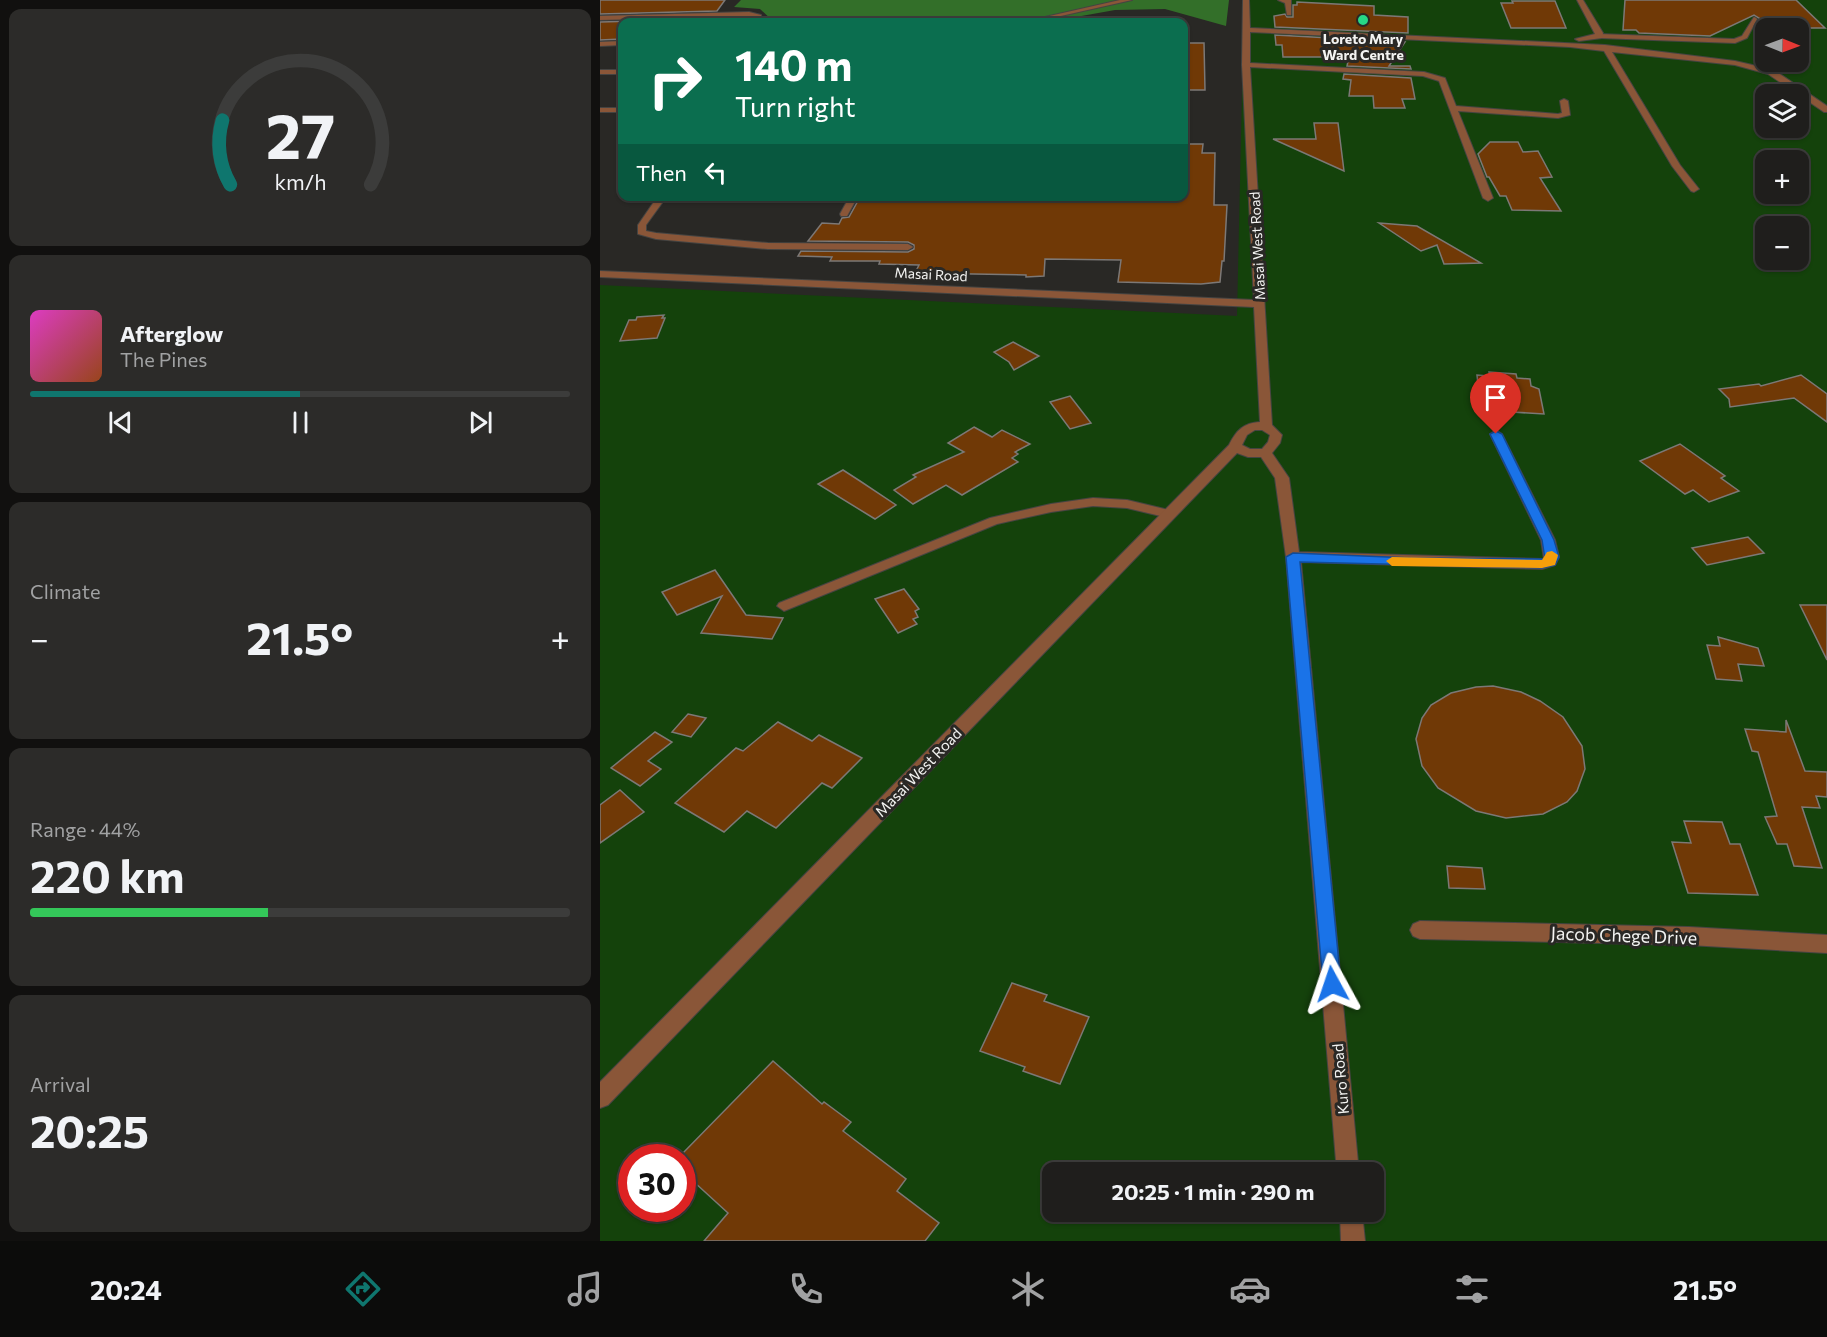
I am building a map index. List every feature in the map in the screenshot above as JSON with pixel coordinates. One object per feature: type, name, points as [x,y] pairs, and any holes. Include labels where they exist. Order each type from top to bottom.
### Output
[{"type":"street","points":[[1046,18],[1129,0]]},
{"type":"street","name":"Masai West Road","points":[[1246,0],[1246,65],[1266,426]]},
{"type":"street","points":[[1281,0],[1288,1],[1289,14]]},
{"type":"street","points":[[1247,28],[1581,39],[1599,36],[1580,0]]},
{"type":"street","points":[[1247,28],[1605,47],[1760,68],[1789,83],[1827,110]]},
{"type":"street","points":[[1605,47],[1676,166],[1694,189]]},
{"type":"street","points":[[1246,65],[1424,74],[1442,80],[1488,198]]},
{"type":"street","points":[[1454,108],[1558,116],[1566,115],[1564,101]]},
{"type":"street","name":"Masai Road","points":[[600,274],[1261,304]]},
{"type":"street","points":[[1266,426],[1276,435],[1274,443],[1265,453],[1248,453],[1235,447],[1242,432],[1253,427],[1266,426]]},
{"type":"street","points":[[1293,557],[1411,562],[1542,564],[1550,562],[1552,557],[1548,540],[1496,434]]},
{"type":"street","name":"Masai West Road","points":[[600,1097],[1235,447]]},
{"type":"street","name":"Kuro Road","points":[[1265,453],[1282,478],[1293,557],[1347,1162]]},
{"type":"street","name":"Jacob Chege Drive","points":[[1420,930],[1689,936],[1827,944]]},
{"type":"street","points":[[1352,1222],[1353,1241]]},
{"type":"lane","points":[[600,18],[749,14],[759,16],[759,18]]},
{"type":"lane","points":[[1599,36],[1735,41],[1745,38],[1754,19]]},
{"type":"lane","points":[[600,44],[618,43]]},
{"type":"lane","points":[[600,72],[618,72]]},
{"type":"lane","points":[[600,110],[618,110]]},
{"type":"lane","points":[[659,201],[642,225],[641,232],[656,236],[768,246],[908,247]]},
{"type":"lane","points":[[844,214],[851,201]]},
{"type":"lane","points":[[784,606],[994,521],[1051,507],[1093,502],[1127,504],[1169,514]]},
{"type":"green space","points":[[741,0],[1229,0],[1226,26],[1165,9],[1115,10],[1070,18],[770,18],[760,9],[734,7]]},
{"type":"green space","points":[[1244,0],[1827,0],[1827,1241],[600,1241],[600,285],[1237,316]]},
{"type":"building","points":[[600,0],[725,0],[717,11],[600,14]]},
{"type":"building","points":[[1625,0],[1796,0],[1825,28],[1809,28],[1809,18],[1759,18],[1754,15],[1710,36],[1639,33],[1636,30],[1623,30]]},
{"type":"building","points":[[1512,1],[1555,1],[1566,28],[1511,28],[1501,3],[1513,3]]},
{"type":"building","points":[[1297,2],[1374,6],[1374,15],[1408,17],[1408,33],[1275,27],[1274,16],[1285,14],[1287,17],[1293,17],[1293,5],[1297,5]]},
{"type":"building","points":[[600,22],[618,22],[618,39],[600,40]]},
{"type":"building","points":[[1275,35],[1405,42],[1389,66],[1410,66],[1411,69],[1347,66],[1349,57],[1283,57],[1282,45],[1276,45]]},
{"type":"building","points":[[1188,43],[1204,43],[1205,90],[1188,90]]},
{"type":"building","points":[[1344,74],[1411,78],[1415,99],[1402,99],[1405,108],[1374,108],[1373,96],[1349,96],[1351,80],[1343,79]]},
{"type":"building","points":[[1314,123],[1338,123],[1344,171],[1273,139],[1316,139]]},
{"type":"building","points":[[1490,142],[1518,142],[1523,152],[1538,151],[1552,177],[1540,178],[1561,211],[1512,210],[1506,196],[1500,196],[1487,177],[1478,154]]},
{"type":"building","points":[[1188,144],[1203,144],[1202,153],[1215,153],[1214,205],[1227,205],[1224,261],[1222,261],[1220,282],[1201,284],[1118,282],[1121,260],[1045,259],[1044,276],[1026,277],[1026,275],[915,273],[919,265],[879,264],[880,261],[830,261],[832,257],[798,256],[801,251],[908,252],[914,249],[914,245],[908,242],[808,241],[822,223],[839,224],[842,218],[849,217],[858,201],[1188,201]]},
{"type":"building","points":[[1379,223],[1417,226],[1481,263],[1444,264],[1437,245],[1421,251]]},
{"type":"building","points":[[664,315],[662,318],[665,318],[657,338],[620,341],[629,320],[636,320],[637,317]]},
{"type":"building","points":[[1013,342],[1039,356],[1014,370],[1009,362],[994,352]]},
{"type":"building","points":[[1489,372],[1516,374],[1517,378],[1530,379],[1531,386],[1539,389],[1544,414],[1512,412],[1511,397],[1479,395],[1477,375],[1490,376]]},
{"type":"building","points":[[1801,375],[1827,394],[1827,422],[1794,398],[1730,407],[1729,399],[1719,389],[1759,384],[1761,386]]},
{"type":"building","points":[[1070,396],[1091,423],[1070,429],[1050,402]]},
{"type":"building","points":[[974,427],[992,437],[1002,430],[1030,444],[1015,452],[1018,454],[1012,458],[1018,462],[962,495],[946,485],[913,504],[894,490],[916,477],[913,475],[964,452],[948,443]]},
{"type":"building","points":[[1680,444],[1725,476],[1721,478],[1739,491],[1709,502],[1693,490],[1685,494],[1640,461]]},
{"type":"building","points":[[843,470],[896,505],[875,519],[818,484]]},
{"type":"building","points":[[1748,537],[1764,553],[1707,565],[1692,548]]},
{"type":"building","points":[[715,570],[746,615],[783,618],[772,639],[701,633],[722,596],[677,615],[662,592]]},
{"type":"building","points":[[904,589],[919,609],[915,611],[918,617],[913,619],[917,624],[898,633],[875,599]]},
{"type":"building","points":[[1800,605],[1827,605],[1827,660]]},
{"type":"building","points":[[1718,637],[1758,648],[1764,666],[1738,664],[1742,681],[1716,679],[1707,645],[1720,646]]},
{"type":"building","points":[[1493,686],[1521,692],[1540,701],[1563,717],[1582,746],[1585,769],[1577,791],[1567,802],[1543,814],[1506,818],[1476,811],[1438,788],[1422,766],[1416,739],[1422,718],[1431,705],[1451,693],[1476,687]]},
{"type":"building","points":[[688,714],[706,718],[691,737],[672,732]]},
{"type":"building","points":[[1786,720],[1805,771],[1827,772],[1827,797],[1816,796],[1820,808],[1802,807],[1822,868],[1794,866],[1787,844],[1777,844],[1765,817],[1777,816],[1758,752],[1752,751],[1745,729],[1786,732]]},
{"type":"building","points":[[778,722],[812,741],[819,735],[862,758],[832,788],[822,783],[776,828],[747,811],[724,832],[675,803],[736,748],[743,751]]},
{"type":"building","points":[[655,732],[672,742],[648,761],[661,769],[640,786],[611,768]]},
{"type":"building","points":[[620,790],[644,812],[600,843],[600,805]]},
{"type":"building","points":[[1684,821],[1722,822],[1730,844],[1740,844],[1758,895],[1688,893],[1672,842],[1691,843]]},
{"type":"building","points":[[1447,866],[1482,868],[1485,889],[1449,888]]},
{"type":"building","points":[[1012,983],[1047,995],[1044,1001],[1089,1017],[1060,1084],[1023,1071],[1025,1067],[980,1051]]},
{"type":"building","points":[[773,1061],[822,1104],[824,1102],[851,1122],[843,1131],[906,1179],[897,1191],[939,1223],[925,1241],[704,1241],[728,1213],[696,1184],[696,1144],[692,1144]]},
{"type":"slow traffic","points":[[1392,561],[1542,564],[1550,562],[1552,555]]},
{"type":"place","name":"Loreto Mary Ward Centre","points":[[1363,20]]},
{"type":"route","points":[[1332,984],[1293,557],[1411,562],[1542,564],[1550,562],[1552,557],[1548,540],[1496,434]]}]
